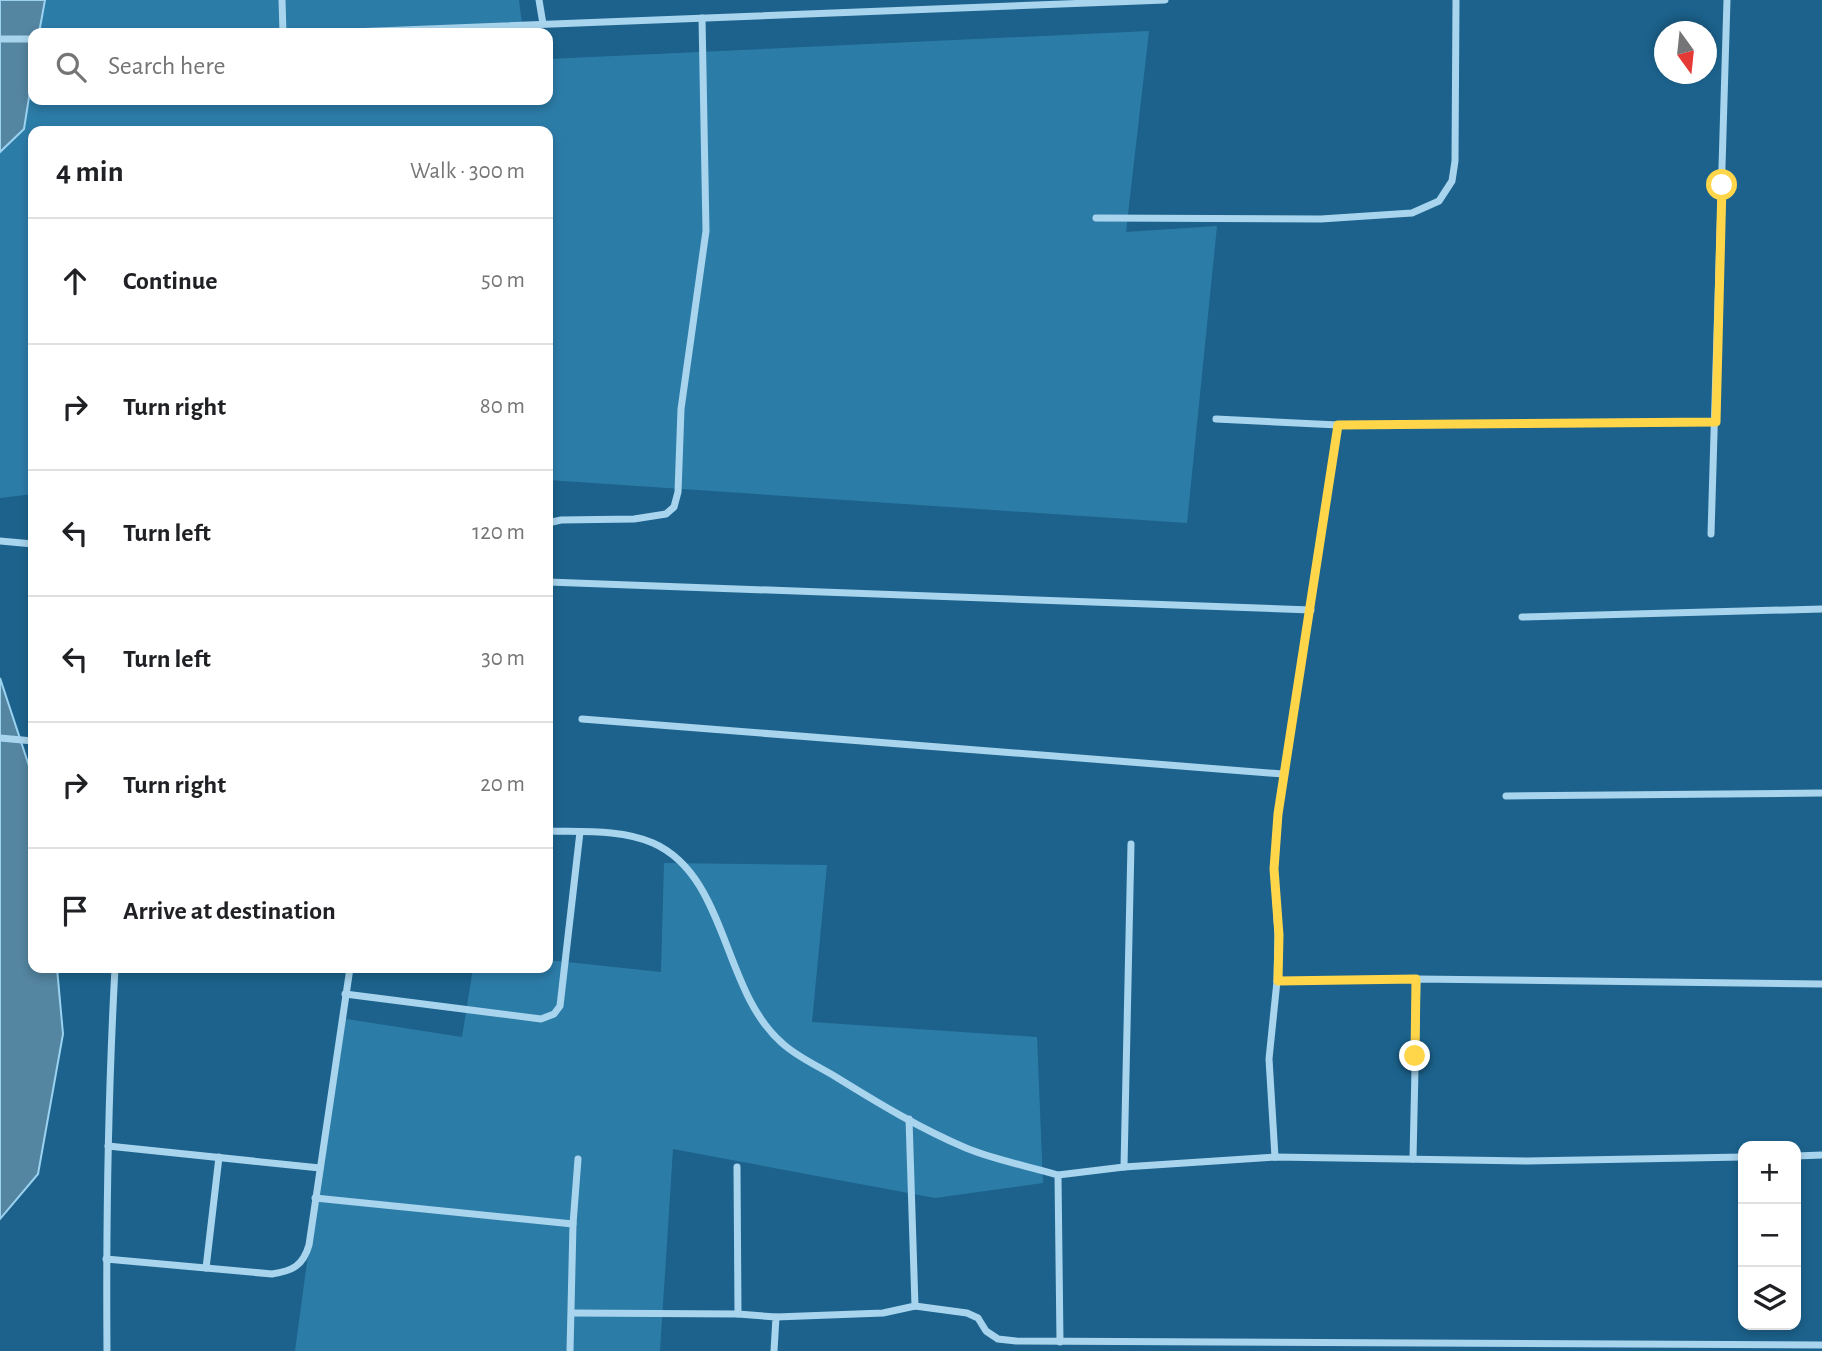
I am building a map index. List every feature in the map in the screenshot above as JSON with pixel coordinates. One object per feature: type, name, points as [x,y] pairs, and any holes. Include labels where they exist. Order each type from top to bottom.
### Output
[{"type":"street","points":[[282,0],[283,28]]},
{"type":"street","points":[[540,0],[543,24]]},
{"type":"street","points":[[447,28],[994,3],[1166,0]]},
{"type":"street","points":[[1096,218],[1321,219],[1412,214],[1439,201],[1452,181],[1455,161],[1456,0]]},
{"type":"street","points":[[1711,534],[1727,0]]},
{"type":"street","points":[[553,522],[634,519],[666,514],[674,507],[678,492],[681,409],[706,231],[702,18]]},
{"type":"street","points":[[0,39],[28,39]]},
{"type":"street","points":[[1216,419],[1338,425],[1716,422]]},
{"type":"street","points":[[1275,1157],[1269,1059],[1278,981],[1279,935],[1274,869],[1283,774],[1311,610],[1338,425]]},
{"type":"street","points":[[0,541],[28,544]]},
{"type":"street","points":[[553,582],[1311,610]]},
{"type":"street","points":[[1522,617],[1822,609]]},
{"type":"street","points":[[582,719],[1283,774]]},
{"type":"street","points":[[0,738],[28,741]]},
{"type":"street","points":[[1506,796],[1822,793]]},
{"type":"street","points":[[553,831],[622,834],[653,843],[684,864],[707,899],[748,998],[767,1028],[783,1045],[909,1119],[967,1148],[1058,1175],[1124,1167],[1275,1157],[1527,1161],[1738,1157]]},
{"type":"street","points":[[345,995],[541,1019],[554,1014],[560,1006],[580,832]]},
{"type":"street","points":[[1124,1167],[1131,844]]},
{"type":"street","points":[[107,1351],[108,1146],[115,973]]},
{"type":"street","points":[[106,1259],[272,1274],[287,1272],[305,1258],[349,973]]},
{"type":"street","points":[[1278,981],[1416,979],[1822,984]]},
{"type":"street","points":[[1413,1159],[1416,979]]},
{"type":"street","points":[[909,1119],[915,1306]]},
{"type":"street","points":[[108,1146],[320,1168]]},
{"type":"street","points":[[1801,1156],[1822,1155]]},
{"type":"street","points":[[206,1268],[219,1157]]},
{"type":"street","points":[[570,1351],[573,1224],[578,1159]]},
{"type":"street","points":[[737,1167],[738,1314]]},
{"type":"street","points":[[1058,1175],[1060,1342]]},
{"type":"street","points":[[315,1198],[573,1224]]},
{"type":"street","points":[[572,1313],[738,1314],[776,1317],[883,1312],[915,1306],[967,1313],[978,1318],[986,1331],[998,1339],[1060,1342],[1822,1345]]},
{"type":"street","points":[[774,1351],[776,1317]]},
{"type":"shaded area","points":[[0,0],[45,0],[40,28],[28,28],[28,104],[24,129],[0,152]]},
{"type":"shaded area","points":[[23,0],[519,0],[522,28],[28,28],[28,105],[553,105],[553,59],[1149,31],[1126,232],[1217,226],[1187,523],[553,480],[553,126],[28,126],[28,495],[0,498],[0,99]]},
{"type":"shaded area","points":[[0,678],[28,763],[28,973],[57,973],[63,1034],[38,1174],[0,1219]]},
{"type":"shaded area","points":[[664,863],[827,865],[812,1022],[1037,1037],[1043,1183],[935,1198],[673,1149],[660,1351],[295,1351],[340,1018],[462,1037],[472,973],[553,973],[553,961],[661,972]]},
{"type":"route","points":[[1415,1056],[1416,979],[1278,981],[1279,935],[1274,869],[1278,814],[1338,425],[1716,422],[1722,185]]}]
